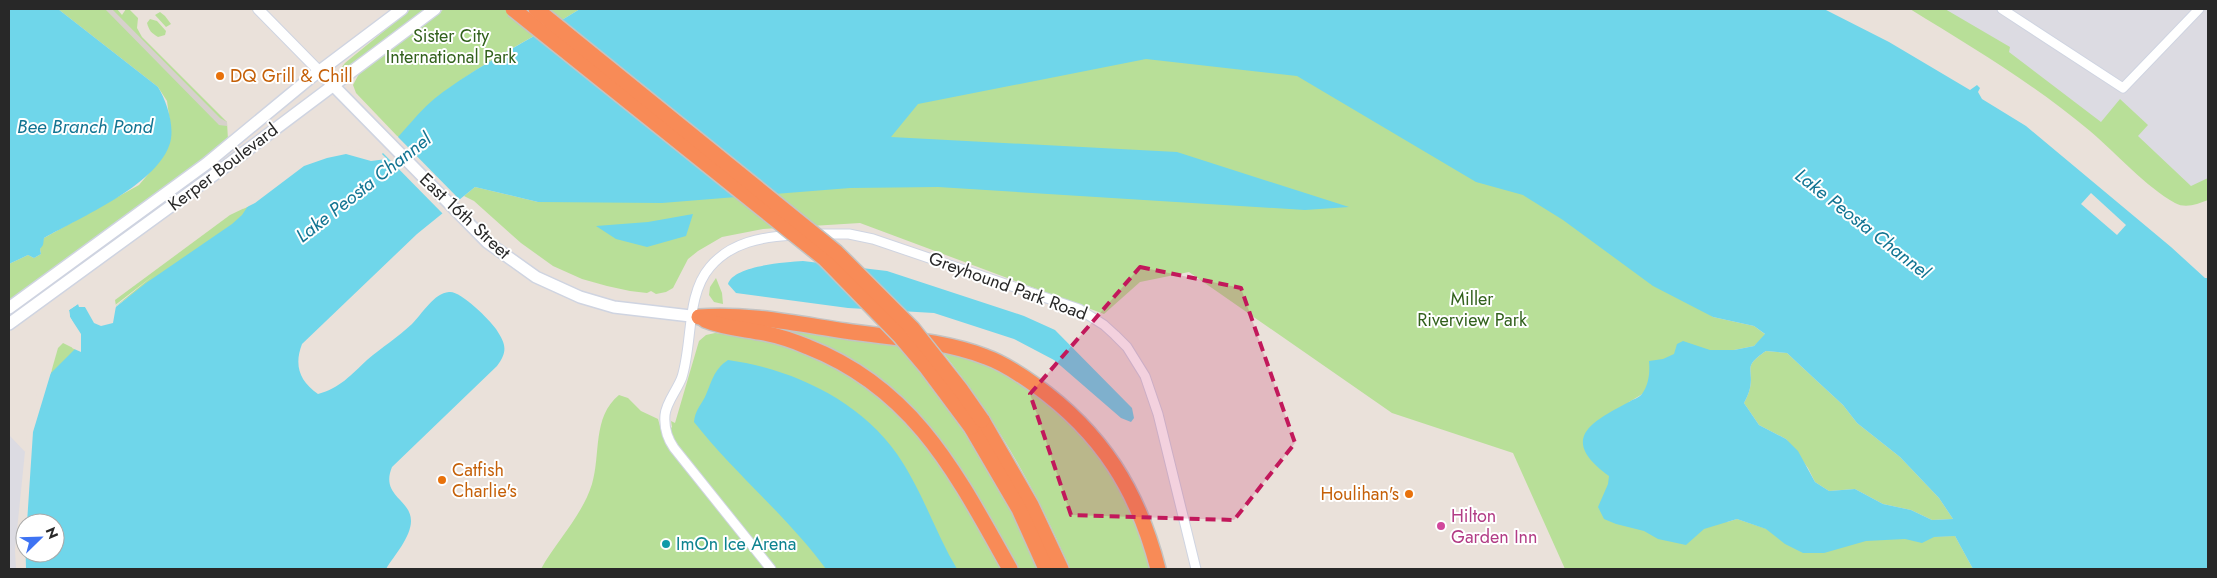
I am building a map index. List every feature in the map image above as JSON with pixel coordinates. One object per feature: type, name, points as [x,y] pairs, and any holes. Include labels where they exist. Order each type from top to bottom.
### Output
[{"type":"highway","points":[[513,9],[825,259],[899,334],[939,383],[977,423],[1031,505],[1061,569]]},
{"type":"highway","points":[[536,9],[836,252],[912,328],[961,390],[1046,569]]},
{"type":"highway","points":[[695,317],[720,316],[820,327],[948,346],[988,357],[1024,377],[1055,400],[1083,426],[1105,451],[1122,476],[1134,499],[1149,537],[1158,569]]},
{"type":"highway","points":[[695,317],[718,326],[765,334],[811,348],[853,369],[885,391],[910,414],[942,452],[1010,569]]},
{"type":"main road","name":"Kerper Boulevard","points":[[9,308],[206,164],[319,71],[402,9]]},
{"type":"main road","name":"Kerper Boulevard","points":[[9,324],[226,166],[435,9]]},
{"type":"main road","name":"East 16th Street","points":[[319,71],[463,218],[508,259],[536,277],[580,297],[614,307],[695,317]]},
{"type":"street","name":"East 16th Street","points":[[258,9],[319,71]]},
{"type":"street","points":[[2002,9],[2123,88],[2199,9]]},
{"type":"street","name":"Greyhound Park Road","points":[[771,569],[674,448],[667,434],[665,412],[684,371],[695,317],[696,293],[704,275],[725,252],[750,241],[803,234],[849,234],[874,239],[1079,308],[1104,325],[1132,354],[1145,376],[1158,414],[1196,569]]},
{"type":"highlighted area","points":[[1140,267],[1241,288],[1295,443],[1234,520],[1071,515],[1030,394]]},
{"type":"shaded area","points":[[105,9],[112,9],[220,118],[227,122],[227,126],[219,125]]},
{"type":"shaded area","points":[[1929,9],[2208,9],[2208,189],[2193,194],[2008,52]]},
{"type":"shaded area","points":[[9,435],[28,455],[23,513],[15,513],[15,563],[19,563],[18,569],[9,569]]},
{"type":"green space","points":[[58,9],[117,9],[122,15],[126,9],[129,9],[138,18],[137,28],[142,37],[227,122],[228,140],[9,303],[9,264],[28,255],[34,258],[41,254],[40,249],[44,238],[139,185],[162,158],[171,130],[167,101],[158,87]]},
{"type":"green space","points":[[411,9],[426,9],[350,67],[339,71],[345,63]]},
{"type":"green space","name":"Sister City International Park","points":[[444,9],[580,9],[460,81],[437,98],[399,138],[356,93],[353,85],[360,72]]},
{"type":"green space","points":[[1910,9],[1945,9],[2010,47],[2009,52],[2101,122],[2120,99],[2148,125],[2138,136],[2191,186],[2208,178],[2208,200],[2183,206],[2164,196],[2142,179],[2090,131],[2047,97]]},
{"type":"green space","points":[[160,12],[171,24],[166,27],[155,15]]},
{"type":"green space","points":[[150,19],[157,21],[166,31],[165,35],[158,37],[152,33],[147,23]]},
{"type":"green space","name":"Miller Riverview Park","points":[[1266,48],[1536,185],[1713,317],[1754,326],[1766,335],[1754,346],[1734,350],[1716,350],[1629,402],[1727,522],[1737,519],[1767,529],[1869,538],[1955,536],[1973,569],[1565,569],[1513,453],[1392,413],[1189,272],[1140,282],[1104,314],[860,223],[763,229],[722,237],[688,259],[673,288],[656,294],[651,291],[647,293],[607,286],[582,279],[553,266],[521,243],[474,201],[464,196],[475,187],[538,202],[695,193],[839,144],[997,49]]},
{"type":"green space","points":[[255,203],[246,215],[116,306],[115,300],[230,215]]},
{"type":"green space","points":[[716,278],[722,293],[723,304],[714,302],[709,295],[710,287]]},
{"type":"green space","points":[[763,326],[896,342],[938,395],[976,450],[1010,508],[1038,569],[1017,569],[949,453],[915,411],[896,392]]},
{"type":"green space","points":[[715,333],[769,342],[816,358],[839,369],[881,398],[920,433],[929,444],[958,490],[1003,569],[541,569],[588,496],[595,472],[601,425],[610,404],[619,395],[628,398],[641,411],[658,419],[663,437],[672,427],[671,421],[675,423],[699,341],[706,335]]},
{"type":"green space","points":[[63,343],[81,352],[48,383],[58,348]]},
{"type":"green space","points":[[941,350],[977,360],[1006,372],[1044,396],[1081,430],[1126,496],[1152,569],[1070,569],[1043,510],[1013,455],[980,402]]},
{"type":"green space","points":[[1766,351],[1787,353],[1843,405],[1857,423],[1900,457],[1939,498],[1953,519],[1932,520],[1911,510],[1883,504],[1855,489],[1829,491],[1815,482],[1808,468],[1786,439],[1759,425],[1744,403],[1750,388],[1751,364]]},
{"type":"water","name":"Bee Branch Pond","points":[[9,9],[58,9],[158,87],[170,116],[172,132],[169,146],[161,161],[133,187],[96,210],[44,238],[40,249],[41,254],[34,258],[28,255],[9,264]]},
{"type":"water","name":"Lake Peosta Channel","points":[[580,9],[1824,9],[1889,42],[1970,90],[1977,85],[1980,88],[1978,92],[1982,99],[2026,126],[2171,247],[2205,278],[2208,278],[2208,569],[1973,569],[1955,536],[1934,537],[1922,543],[1905,539],[1866,541],[1824,553],[1803,553],[1785,544],[1766,529],[1737,519],[1704,529],[1686,545],[1658,539],[1644,531],[1604,519],[1598,507],[1608,484],[1609,476],[1585,452],[1583,442],[1586,433],[1593,424],[1641,395],[1648,382],[1649,361],[1663,359],[1674,354],[1677,344],[1683,341],[1710,350],[1734,350],[1754,346],[1765,334],[1754,326],[1713,317],[1653,286],[1563,220],[1523,195],[1476,182],[1297,76],[1146,59],[918,104],[891,137],[1177,152],[1349,207],[1305,210],[938,187],[850,188],[662,203],[538,202],[475,187],[417,234],[302,344],[298,359],[302,378],[318,394],[333,388],[407,329],[433,300],[449,292],[467,300],[481,312],[496,329],[504,343],[503,356],[497,366],[392,467],[389,477],[390,485],[406,507],[411,521],[402,546],[386,569],[18,569],[18,563],[65,563],[65,513],[23,513],[30,422],[50,374],[76,348],[79,334],[70,317],[69,310],[78,304],[83,304],[93,316],[102,318],[146,283],[232,224],[242,215],[250,203],[292,168],[335,148],[362,154],[382,154],[426,106],[476,70]],"holes":[[[1766,351],[1787,353],[1843,405],[1857,423],[1900,457],[1939,498],[1953,519],[1932,520],[1911,510],[1883,504],[1855,489],[1829,491],[1815,482],[1798,451],[1786,439],[1759,425],[1744,403],[1750,388],[1751,364]]]},
{"type":"water","points":[[693,214],[686,236],[647,247],[616,239],[596,226],[648,222]]},
{"type":"water","points":[[803,261],[887,271],[1024,316],[1055,330],[1132,408],[1134,418],[1131,422],[1121,418],[1054,360],[1014,339],[934,313],[848,308],[736,293],[728,284],[739,273],[749,269]]},
{"type":"water","points":[[728,360],[752,364],[800,379],[844,403],[864,418],[897,454],[906,468],[957,569],[826,569],[795,531],[726,459],[694,422],[714,377],[719,368]]},
{"type":"pier","points":[[397,136],[461,201],[444,215],[381,151]]},
{"type":"pier","points":[[344,144],[363,151],[380,152],[387,159],[371,161],[346,154],[327,158],[304,166],[255,203],[243,209],[248,201],[291,166],[309,155],[335,145]]},
{"type":"pier","points":[[2091,193],[2126,225],[2117,235],[2081,204]]},
{"type":"pier","points":[[154,275],[116,306],[113,323],[101,326],[94,323],[85,307],[79,307],[78,304],[69,310],[70,317],[81,334],[81,352],[72,348],[77,335],[68,318],[67,308],[78,302],[87,302],[95,314],[101,316]]},
{"type":"pier","points":[[52,369],[33,432],[28,513],[19,513],[28,422],[37,394]]},
{"type":"pier","points":[[16,563],[26,563],[26,569],[16,569]]},
{"type":"place","name":"DQ Grill & Chill","points":[[220,76]]},
{"type":"place","name":"Catfish Charlie's","points":[[442,480]]},
{"type":"place","name":"Houlihan's","points":[[1409,494]]},
{"type":"place","name":"Hilton Garden Inn","points":[[1441,526]]},
{"type":"place","name":"ImOn Ice Arena","points":[[666,544]]}]
